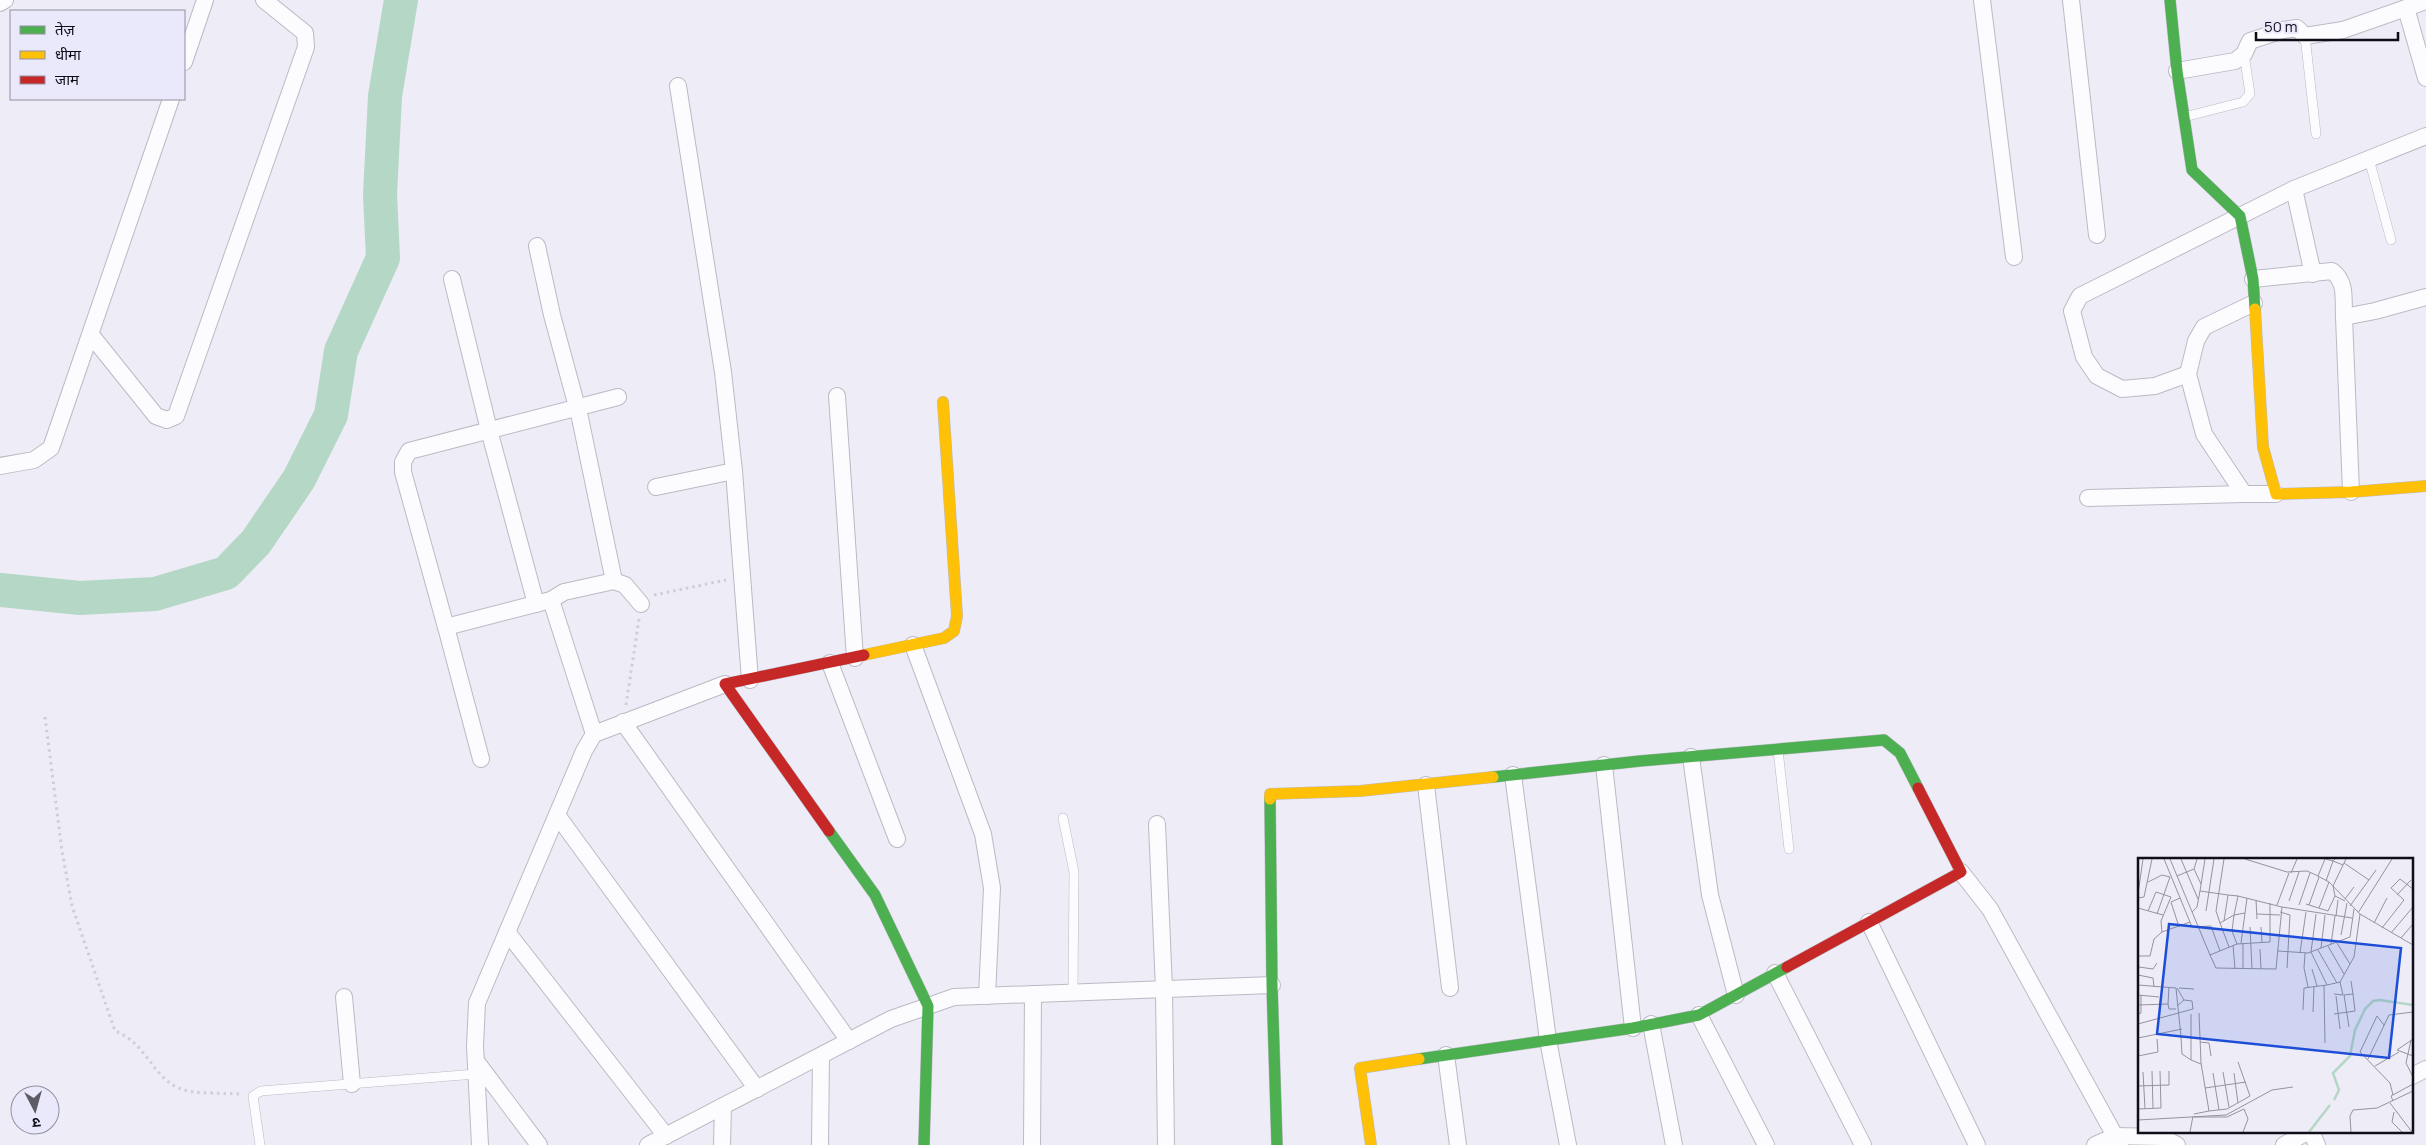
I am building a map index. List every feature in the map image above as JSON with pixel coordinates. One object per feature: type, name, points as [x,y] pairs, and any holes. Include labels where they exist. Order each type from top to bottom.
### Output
[{"type":"street","points":[[0,3],[5,0]]},
{"type":"street","points":[[185,59],[205,0]]},
{"type":"street","points":[[91,334],[156,416],[167,420],[176,416],[306,47],[304,33],[264,0]]},
{"type":"street","points":[[1982,0],[2014,257]]},
{"type":"street","points":[[2071,0],[2097,235]]},
{"type":"street","points":[[2170,0],[2177,71],[2192,170],[2240,216],[2253,279],[2263,447],[2276,494]]},
{"type":"street","points":[[2177,71],[2234,61],[2244,54],[2250,41],[2283,30],[2297,28],[2305,36],[2344,30],[2426,1]]},
{"type":"street","points":[[2406,8],[2426,78]]},
{"type":"street","points":[[678,86],[723,372],[734,471],[750,680]]},
{"type":"street","points":[[0,466],[34,460],[51,448],[171,100]]},
{"type":"street","points":[[2188,374],[2155,386],[2122,389],[2098,376],[2084,357],[2072,311],[2080,296],[2294,189],[2426,136]]},
{"type":"street","points":[[2294,189],[2313,274]]},
{"type":"street","points":[[537,246],[552,315],[577,408],[614,582]]},
{"type":"street","points":[[2253,279],[2332,271],[2340,277],[2343,286],[2351,492]]},
{"type":"street","points":[[452,279],[489,430],[543,602],[594,734]]},
{"type":"street","points":[[2344,317],[2375,312],[2426,297]]},
{"type":"street","points":[[2244,494],[2204,434],[2188,374],[2196,341],[2204,327],[2254,303]]},
{"type":"street","points":[[837,396],[855,658]]},
{"type":"street","points":[[481,759],[403,472],[403,462],[409,451],[618,397]]},
{"type":"street","points":[[480,1145],[476,1067],[477,1003],[557,815],[594,734],[725,684],[944,638],[954,631],[957,616],[943,402]]},
{"type":"street","points":[[656,487],[734,471]]},
{"type":"street","points":[[2088,498],[2351,492],[2426,486]]},
{"type":"street","points":[[446,628],[543,602],[564,592],[614,582],[625,586],[641,604]]},
{"type":"street","points":[[913,645],[983,834],[992,888],[986,996]]},
{"type":"street","points":[[830,663],[897,839]]},
{"type":"street","points":[[725,684],[875,895],[928,1006],[924,1145]]},
{"type":"street","points":[[624,722],[850,1041]]},
{"type":"street","points":[[1278,1145],[1272,985],[1270,794],[1360,791],[1604,765],[1884,740],[1900,753],[1961,872],[1990,908],[2118,1140]]},
{"type":"street","points":[[1691,757],[1710,895],[1736,995]]},
{"type":"street","points":[[1604,765],[1633,1028]]},
{"type":"street","points":[[1513,775],[1548,1040],[1568,1145]]},
{"type":"street","points":[[1426,784],[1450,988]]},
{"type":"street","points":[[557,815],[757,1089]]},
{"type":"street","points":[[1157,824],[1164,989],[1166,1145]]},
{"type":"street","points":[[1372,1145],[1360,1068],[1633,1028],[1699,1015],[1961,872]]},
{"type":"street","points":[[1869,922],[1977,1145]]},
{"type":"street","points":[[507,932],[666,1136]]},
{"type":"street","points":[[1775,973],[1863,1145]]},
{"type":"street","points":[[648,1145],[891,1019],[954,997],[1272,985]]},
{"type":"street","points":[[1032,1145],[1033,994]]},
{"type":"street","points":[[344,997],[352,1084]]},
{"type":"street","points":[[1699,1015],[1766,1145]]},
{"type":"street","points":[[1651,1024],[1674,1145]]},
{"type":"street","points":[[820,1145],[821,1056]]},
{"type":"street","points":[[1446,1056],[1458,1145]]},
{"type":"street","points":[[476,1067],[539,1145]]},
{"type":"street","points":[[2414,1075],[2426,1069]]},
{"type":"street","points":[[722,1145],[723,1106]]},
{"type":"street","points":[[2284,1145],[2308,1132]]},
{"type":"street","points":[[2310,1132],[2317,1145]]},
{"type":"street","points":[[2095,1145],[2118,1140],[2162,1137],[2177,1145]]},
{"type":"lane","points":[[2305,36],[2316,134]]},
{"type":"lane","points":[[2184,117],[2242,102],[2250,94],[2244,54]]},
{"type":"lane","points":[[2369,159],[2391,240]]},
{"type":"lane","points":[[1778,750],[1789,849]]},
{"type":"lane","points":[[1063,818],[1074,872],[1073,992]]},
{"type":"lane","points":[[260,1145],[253,1096],[261,1091],[352,1084],[476,1067]]},
{"type":"path","points":[[624,722],[641,604],[652,595],[742,576]]},
{"type":"path","points":[[45,717],[62,852],[72,906],[115,1031],[129,1037],[163,1078],[182,1090],[253,1096]]},
{"type":"waterway","points":[[0,590],[80,598],[155,594],[226,573],[256,542],[299,479],[331,415],[341,351],[383,258],[380,195],[385,96],[401,0]]},
{"type":"traffic: fast","points":[[2170,0],[2177,71],[2192,170],[2240,216],[2253,279],[2255,309]]},
{"type":"traffic: fast","points":[[1493,777],[1640,761],[1884,740],[1900,753],[1918,788]]},
{"type":"traffic: fast","points":[[1270,799],[1272,985],[1277,1145]]},
{"type":"traffic: fast","points":[[829,831],[875,895],[928,1006],[924,1145]]},
{"type":"traffic: fast","points":[[1419,1059],[1633,1028],[1699,1015],[1787,967]]},
{"type":"traffic: slow","points":[[2255,309],[2263,447],[2276,494],[2351,492],[2426,486]]},
{"type":"traffic: slow","points":[[864,655],[944,638],[954,631],[957,616],[943,402]]},
{"type":"traffic: slow","points":[[1270,799],[1270,794],[1360,791],[1493,777]]},
{"type":"traffic: slow","points":[[1371,1145],[1360,1068],[1419,1059]]},
{"type":"traffic: jam","points":[[829,831],[725,684],[864,655]]},
{"type":"traffic: jam","points":[[1787,967],[1961,872],[1918,788]]}]
